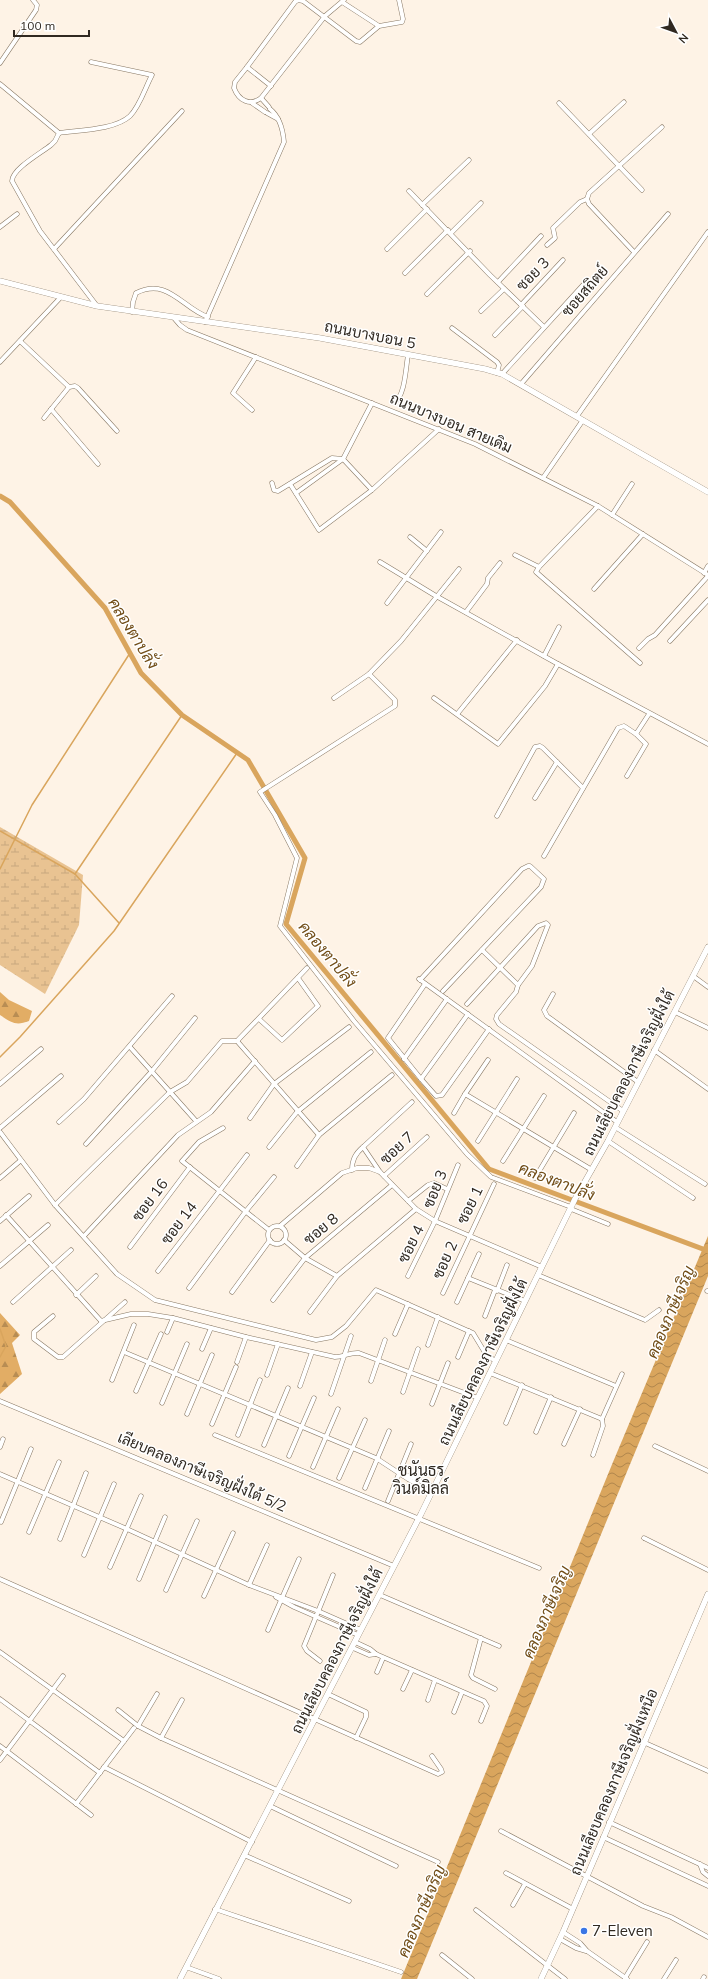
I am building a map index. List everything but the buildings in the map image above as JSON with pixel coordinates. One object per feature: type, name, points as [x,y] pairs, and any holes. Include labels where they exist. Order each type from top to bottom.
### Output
[{"type":"main road","name":"ถนนบางบอน 5","points":[[0,281],[97,306],[174,318],[207,319],[408,354],[499,373],[521,384],[708,492]]},
{"type":"main road","name":"ถนนเลียบคลองภาษีเจริญฝั่งใต้","points":[[180,1979],[215,1909],[252,1842],[380,1595],[575,1199],[608,1141],[708,947]]},
{"type":"main road","name":"ถนนเลียบคลองภาษีเจริญฝั่งเหนือ","points":[[541,1979],[573,1909],[643,1742],[708,1594]]},
{"type":"street","points":[[0,63],[36,10],[37,5],[33,0]]},
{"type":"street","points":[[379,26],[343,1],[325,16],[261,98],[252,102],[246,102],[240,98],[234,88],[235,82],[298,0],[303,1],[325,16],[356,41],[360,42],[379,26],[402,22],[403,19],[399,0]]},
{"type":"street","points":[[0,84],[59,133],[109,126],[123,122],[134,110],[152,75],[91,62]]},
{"type":"street","points":[[246,67],[271,86]]},
{"type":"street","points":[[132,312],[136,293],[150,287],[175,294],[207,319],[284,142],[283,129],[276,114],[261,98]]},
{"type":"street","points":[[252,102],[266,113],[278,119]]},
{"type":"street","points":[[589,134],[624,102]]},
{"type":"street","points":[[559,103],[642,190]]},
{"type":"street","points":[[54,249],[182,111]]},
{"type":"street","points":[[547,245],[555,238],[553,228],[580,202],[587,199],[589,193],[620,167],[662,127]]},
{"type":"street","points":[[59,133],[56,141],[38,156],[17,170],[12,178],[12,181],[33,220],[97,306]]},
{"type":"street","points":[[422,205],[469,160]]},
{"type":"street","points":[[409,191],[470,252],[504,289],[544,327]]},
{"type":"street","points":[[587,199],[634,252]]},
{"type":"street","points":[[405,273],[481,203]]},
{"type":"street","points":[[387,248],[427,209]]},
{"type":"street","points":[[0,227],[17,214]]},
{"type":"street","name":"ซอยสถิตย์","points":[[521,384],[668,214]]},
{"type":"street","points":[[577,416],[708,232]]},
{"type":"street","points":[[498,282],[541,236]]},
{"type":"street","points":[[427,294],[470,252]]},
{"type":"street","name":"ซอย 3","points":[[495,335],[563,260]]},
{"type":"street","points":[[499,373],[583,285]]},
{"type":"street","points":[[481,311],[504,289]]},
{"type":"street","points":[[0,362],[61,297]]},
{"type":"street","name":"ถนนบางบอน สายเดิม","points":[[174,318],[187,330],[475,444],[598,506],[707,575]]},
{"type":"street","points":[[452,328],[497,362],[499,365],[499,373]]},
{"type":"street","points":[[20,341],[69,387]]},
{"type":"street","points":[[394,402],[397,401],[402,393],[408,354]]},
{"type":"street","points":[[252,410],[233,393],[256,357]]},
{"type":"street","points":[[44,418],[69,387],[75,386],[117,431]]},
{"type":"street","points":[[296,493],[343,459],[372,402]]},
{"type":"street","points":[[52,409],[98,464]]},
{"type":"street","points":[[543,478],[583,420]]},
{"type":"street","points":[[290,484],[319,530],[372,490],[439,430]]},
{"type":"street","points":[[272,483],[274,490],[278,491],[332,458],[343,459],[372,490]]},
{"type":"street","points":[[612,515],[632,484]]},
{"type":"street","points":[[598,506],[536,570],[537,574],[640,662]]},
{"type":"street","points":[[387,603],[441,532]]},
{"type":"street","points":[[594,589],[643,534]]},
{"type":"street","points":[[410,537],[427,551]]},
{"type":"street","points":[[515,555],[539,567]]},
{"type":"street","points":[[380,562],[436,596],[558,664],[649,714],[708,744]]},
{"type":"street","points":[[466,612],[487,584],[488,578],[500,563]]},
{"type":"street","points":[[639,648],[648,639],[655,635],[707,575],[708,566]]},
{"type":"street","points":[[334,698],[369,674],[401,641],[458,569]]},
{"type":"street","points":[[670,641],[708,600]]},
{"type":"street","points":[[544,656],[559,628]]},
{"type":"street","points":[[458,713],[517,640]]},
{"type":"street","points":[[434,698],[458,713],[494,743],[498,744],[545,686],[558,664]]},
{"type":"street","points":[[369,674],[395,700],[395,706],[261,791],[297,858],[280,924],[281,928],[354,1021],[467,1154],[484,1171],[497,1180],[571,1207],[608,1224]]},
{"type":"street","points":[[636,734],[649,714]]},
{"type":"street","points":[[544,856],[618,728],[624,726],[645,742],[646,746],[627,776]]},
{"type":"street","points":[[497,816],[535,747],[540,746],[543,748],[583,788]]},
{"type":"street","points":[[535,798],[557,762]]},
{"type":"street","points":[[443,991],[543,883],[542,876],[530,866],[522,869],[419,980],[489,1029],[616,1125],[705,1184]]},
{"type":"street","points":[[467,1004],[538,926],[544,922],[548,924],[532,966],[518,985],[516,992],[497,1015],[496,1019],[499,1024],[623,1111]]},
{"type":"street","points":[[482,950],[518,985]]},
{"type":"street","points":[[55,1205],[170,1092],[187,1082],[222,1041],[237,1041],[307,968]]},
{"type":"street","points":[[693,976],[708,987]]},
{"type":"street","points":[[259,1019],[282,1040],[318,1006],[298,978]]},
{"type":"street","points":[[425,984],[388,1036],[388,1040],[436,1096],[442,1095],[489,1029]]},
{"type":"street","points":[[553,994],[544,1013],[638,1082]]},
{"type":"street","points":[[59,1122],[84,1099],[172,996]]},
{"type":"street","points":[[404,1059],[447,999]]},
{"type":"street","points":[[674,1012],[708,1028]]},
{"type":"street","points":[[422,1079],[468,1014]]},
{"type":"street","points":[[86,1144],[152,1071],[195,1018]]},
{"type":"street","points":[[250,1118],[274,1084],[349,1027]]},
{"type":"street","points":[[237,1041],[297,1112],[319,1135]]},
{"type":"street","points":[[130,1047],[196,1121]]},
{"type":"street","points":[[0,1084],[41,1049]]},
{"type":"street","points":[[654,1050],[708,1089]]},
{"type":"street","points":[[269,1147],[297,1112],[371,1052]]},
{"type":"street","points":[[454,1113],[488,1060]]},
{"type":"street","points":[[84,1236],[178,1135],[211,1112],[254,1061]]},
{"type":"street","points":[[297,1166],[319,1135],[392,1075]]},
{"type":"street","points":[[0,1128],[61,1076]]},
{"type":"street","points":[[478,1141],[517,1079]]},
{"type":"street","points":[[466,1094],[592,1170]]},
{"type":"street","points":[[503,1161],[544,1096]]},
{"type":"street","points":[[352,1170],[352,1161],[356,1153],[412,1102]]},
{"type":"street","points":[[535,1178],[574,1113]]},
{"type":"street","points":[[223,1128],[199,1142],[182,1161],[269,1230]]},
{"type":"street","points":[[0,1132],[20,1161],[55,1205],[117,1274],[155,1300],[316,1340],[332,1337],[346,1326],[376,1290],[473,1333],[487,1356],[496,1360]]},
{"type":"street","name":"ซอย 7","points":[[384,1176],[427,1137]]},
{"type":"street","points":[[608,1141],[693,1198]]},
{"type":"street","points":[[363,1147],[380,1172],[416,1210],[435,1221],[542,1267]]},
{"type":"street","name":"ซอย 14","points":[[158,1271],[219,1190],[247,1156]]},
{"type":"street","points":[[0,1178],[20,1161]]},
{"type":"street","name":"ซอย 3","points":[[435,1221],[458,1165]]},
{"type":"street","name":"ซอย 16","points":[[130,1246],[190,1167]]},
{"type":"street","points":[[284,1240],[275,1243],[270,1240],[268,1237],[269,1230],[275,1226],[280,1226],[342,1173],[369,1168],[380,1172]]},
{"type":"street","points":[[189,1288],[246,1211],[274,1177]]},
{"type":"street","points":[[408,1201],[428,1185],[434,1183],[447,1189]]},
{"type":"street","name":"ซอย 1","points":[[469,1236],[494,1184]]},
{"type":"street","name":"ซอย 8","points":[[273,1300],[306,1258],[392,1185]]},
{"type":"street","points":[[0,1221],[29,1196]]},
{"type":"street","points":[[310,1312],[337,1276],[416,1210]]},
{"type":"street","points":[[6,1215],[76,1295],[101,1321]]},
{"type":"street","name":"ซอย 4","points":[[408,1276],[435,1221]]},
{"type":"street","points":[[0,1266],[48,1224]]},
{"type":"street","points":[[280,1226],[285,1231],[284,1240]]},
{"type":"street","name":"ซอย 2","points":[[443,1293],[469,1236]]},
{"type":"street","points":[[232,1292],[270,1240]]},
{"type":"street","points":[[284,1240],[306,1258],[337,1276]]},
{"type":"street","points":[[13,1302],[71,1250]]},
{"type":"street","points":[[457,1302],[479,1254]]},
{"type":"street","points":[[485,1316],[507,1265]]},
{"type":"street","points":[[538,1274],[645,1320],[659,1310]]},
{"type":"street","points":[[76,1295],[96,1276]]},
{"type":"street","points":[[468,1278],[497,1291],[504,1292],[525,1303]]},
{"type":"street","points":[[53,1316],[34,1332],[34,1339],[58,1357],[62,1357],[101,1321],[125,1302]]},
{"type":"street","points":[[395,1334],[408,1304]]},
{"type":"street","points":[[101,1321],[137,1314],[148,1314],[173,1318],[312,1352],[343,1357],[351,1352],[359,1353],[411,1371],[478,1398]]},
{"type":"street","points":[[428,1345],[438,1317]]},
{"type":"street","points":[[167,1332],[173,1318]]},
{"type":"street","points":[[112,1380],[134,1325]]},
{"type":"street","points":[[202,1349],[211,1328]]},
{"type":"street","points":[[458,1357],[469,1331]]},
{"type":"street","points":[[136,1391],[161,1334]]},
{"type":"street","points":[[331,1394],[351,1336]]},
{"type":"street","points":[[237,1362],[246,1337]]},
{"type":"street","points":[[371,1381],[385,1340]]},
{"type":"street","points":[[506,1340],[616,1386]]},
{"type":"street","points":[[162,1403],[187,1344]]},
{"type":"street","points":[[267,1375],[278,1344]]},
{"type":"street","points":[[403,1392],[418,1349]]},
{"type":"street","points":[[124,1352],[376,1458],[404,1476],[409,1476],[433,1490]]},
{"type":"street","points":[[300,1386],[312,1352]]},
{"type":"street","points":[[187,1414],[212,1355]]},
{"type":"street","points":[[432,1404],[448,1363]]},
{"type":"street","points":[[212,1424],[236,1367]]},
{"type":"street","points":[[490,1373],[602,1418]]},
{"type":"street","points":[[593,1455],[603,1426],[602,1418],[622,1374]]},
{"type":"street","points":[[238,1435],[260,1380]]},
{"type":"street","points":[[506,1423],[522,1385]]},
{"type":"street","points":[[264,1446],[288,1388]]},
{"type":"street","points":[[536,1432],[551,1397]]},
{"type":"street","points":[[289,1456],[314,1398]]},
{"type":"street","name":"เลียบคลองภาษีเจริญฝั่งใต้ 5/2","points":[[0,1401],[394,1566]]},
{"type":"street","points":[[313,1467],[338,1409]]},
{"type":"street","points":[[564,1444],[580,1409]]},
{"type":"street","points":[[339,1478],[365,1420]]},
{"type":"street","points":[[365,1488],[376,1458],[389,1431]]},
{"type":"street","points":[[215,1435],[539,1568]]},
{"type":"street","points":[[0,1447],[3,1439]]},
{"type":"street","points":[[388,1501],[411,1444]]},
{"type":"street","points":[[655,1446],[708,1471]]},
{"type":"street","points":[[1,1522],[31,1449]]},
{"type":"street","points":[[29,1532],[59,1462]]},
{"type":"street","points":[[60,1539],[86,1473]]},
{"type":"street","points":[[0,1474],[127,1529],[274,1596],[318,1611],[360,1633]]},
{"type":"street","points":[[84,1555],[114,1484]]},
{"type":"street","points":[[110,1567],[141,1496]]},
{"type":"street","points":[[138,1580],[165,1517]]},
{"type":"street","points":[[166,1590],[197,1521]]},
{"type":"street","points":[[204,1596],[233,1533]]},
{"type":"street","points":[[644,1538],[708,1570]]},
{"type":"street","points":[[249,1585],[267,1545]]},
{"type":"street","points":[[268,1630],[299,1559]]},
{"type":"street","points":[[320,1661],[307,1651],[304,1646],[333,1576]]},
{"type":"street","points":[[0,1579],[438,1774],[442,1772],[432,1756]]},
{"type":"street","points":[[380,1595],[499,1646]]},
{"type":"street","points":[[282,1599],[316,1616],[360,1633]]},
{"type":"street","points":[[481,1638],[471,1675],[473,1678],[495,1689]]},
{"type":"street","points":[[355,1642],[383,1658],[486,1703],[481,1721]]},
{"type":"street","points":[[352,1648],[369,1655],[376,1654]]},
{"type":"street","points":[[0,1652],[124,1742]]},
{"type":"street","points":[[377,1672],[383,1658]]},
{"type":"street","points":[[403,1689],[412,1670]]},
{"type":"street","points":[[0,1760],[28,1720],[63,1676]]},
{"type":"street","points":[[428,1700],[435,1680]]},
{"type":"street","points":[[454,1712],[462,1692]]},
{"type":"street","points":[[76,1804],[136,1727],[157,1694]]},
{"type":"street","points":[[328,1694],[366,1712],[366,1717],[356,1738]]},
{"type":"street","points":[[0,1699],[100,1773]]},
{"type":"street","points":[[161,1738],[182,1700]]},
{"type":"street","points":[[118,1710],[136,1727],[279,1789],[438,1862]]},
{"type":"street","points":[[643,1742],[708,1771]]},
{"type":"street","points":[[0,1746],[90,1815]]},
{"type":"street","points":[[104,1767],[252,1842]]},
{"type":"street","points":[[270,1806],[396,1866]]},
{"type":"street","points":[[609,1822],[708,1868]]},
{"type":"street","points":[[501,1831],[644,1906],[671,1917],[708,1937]]},
{"type":"street","points":[[603,1837],[708,1886]]},
{"type":"street","points":[[244,1855],[349,1902]]},
{"type":"street","points":[[700,1864],[703,1872],[708,1876]]},
{"type":"street","points":[[506,1873],[573,1909]]},
{"type":"street","points":[[513,1905],[525,1884]]},
{"type":"street","points":[[215,1909],[401,1972]]},
{"type":"street","points":[[476,1910],[565,1979]]},
{"type":"street","points":[[563,1932],[626,1978],[647,1942]]},
{"type":"street","points":[[560,1938],[576,1948],[587,1951]]},
{"type":"street","points":[[442,1955],[472,1979]]},
{"type":"street","points":[[664,1979],[676,1960]]},
{"type":"street","points":[[186,1967],[219,1979]]},
{"type":"green space","points":[[0,827],[83,875],[79,925],[45,994],[0,965]]},
{"type":"green space","points":[[0,992],[9,1000],[32,1011],[29,1021],[14,1023],[0,1015]]},
{"type":"green space","points":[[0,1313],[20,1335],[12,1343],[22,1374],[0,1394]]},
{"type":"water","points":[[708,1236],[708,1276],[417,1979],[401,1979],[613,1462]]},
{"type":"waterway","name":"คลองตาปลั่ง","points":[[0,496],[10,502],[105,608],[141,673],[182,715],[248,760],[305,858],[286,924],[489,1169],[708,1251]]},
{"type":"waterway","points":[[0,869],[32,805],[130,653]]},
{"type":"waterway","points":[[75,874],[182,715]]},
{"type":"waterway","points":[[0,1057],[20,1037],[114,931],[237,753]]},
{"type":"waterway","points":[[0,831],[75,874],[119,923]]},
{"type":"waterway","points":[[0,1329],[6,1346],[0,1357]]},
{"type":"place","name":"7-Eleven","points":[[584,1931]]},
{"type":"district","name":"ชนันธร วินด์มิลล์","points":[[421,1479]]},
{"type":"water label","name":"คลองภาษีเจริญ","points":[[670,1312]]},
{"type":"water label","name":"คลองภาษีเจริญ","points":[[546,1612]]},
{"type":"water label","name":"คลองภาษีเจริญ","points":[[421,1911]]}]
